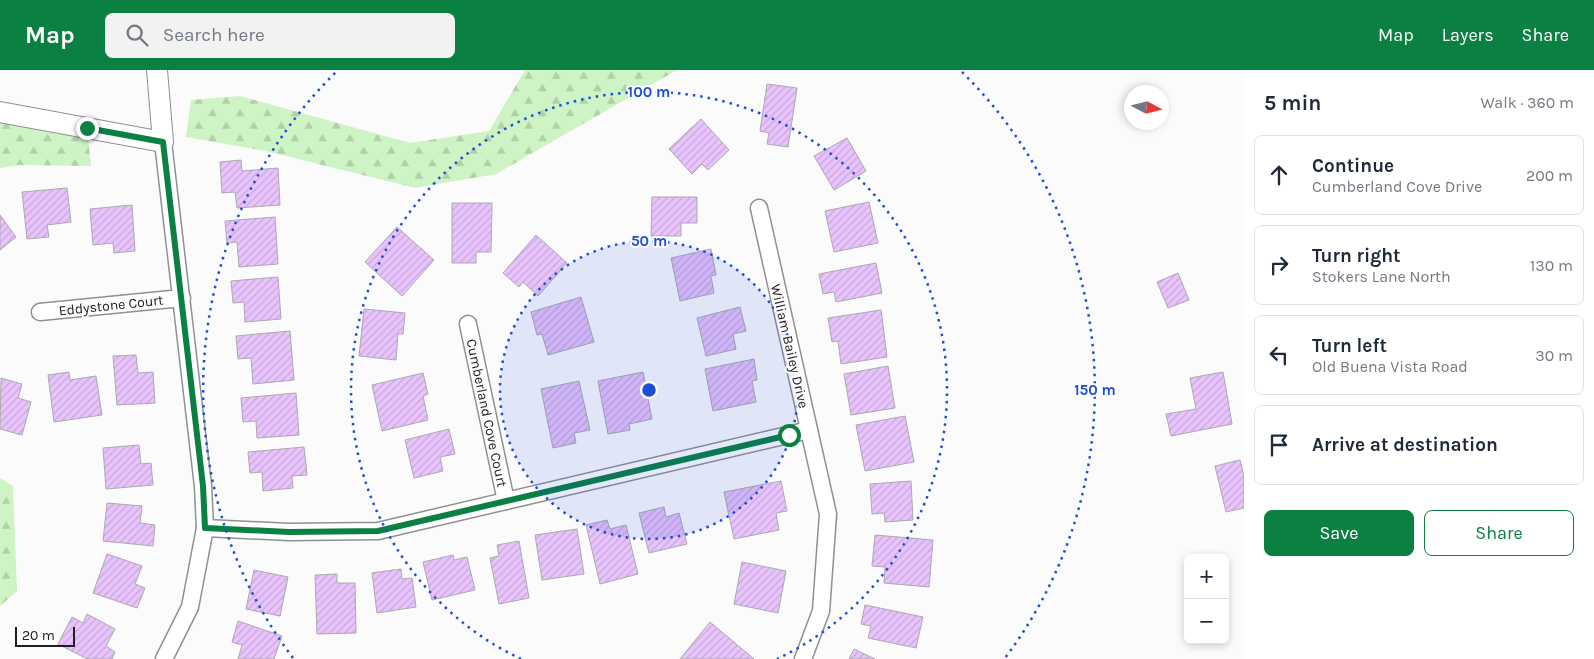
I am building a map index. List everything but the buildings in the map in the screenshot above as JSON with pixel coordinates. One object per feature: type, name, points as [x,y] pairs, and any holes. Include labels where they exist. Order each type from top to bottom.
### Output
[{"type":"street","points":[[157,70],[163,142],[203,486],[205,528],[190,607],[164,659]]},
{"type":"street","points":[[0,112],[163,142]]},
{"type":"street","name":"William Bailey Drive","points":[[759,208],[828,514],[821,611],[803,659]]},
{"type":"street","name":"Eddystone Court","points":[[40,312],[182,298]]},
{"type":"street","name":"Cumberland Cove Court","points":[[468,324],[506,501]]},
{"type":"street","points":[[205,528],[289,532],[378,531],[809,430]]},
{"type":"green space","points":[[525,70],[677,70],[496,174],[415,188],[266,151],[186,137],[191,100],[240,96],[410,143],[489,131]]},
{"type":"green space","points":[[0,112],[87,128],[91,166],[19,165],[0,168]]},
{"type":"green space","points":[[0,478],[13,486],[17,591],[0,606]]},
{"type":"route","points":[[87,128],[163,142],[203,486],[205,528],[289,532],[378,531],[789,435]]}]
